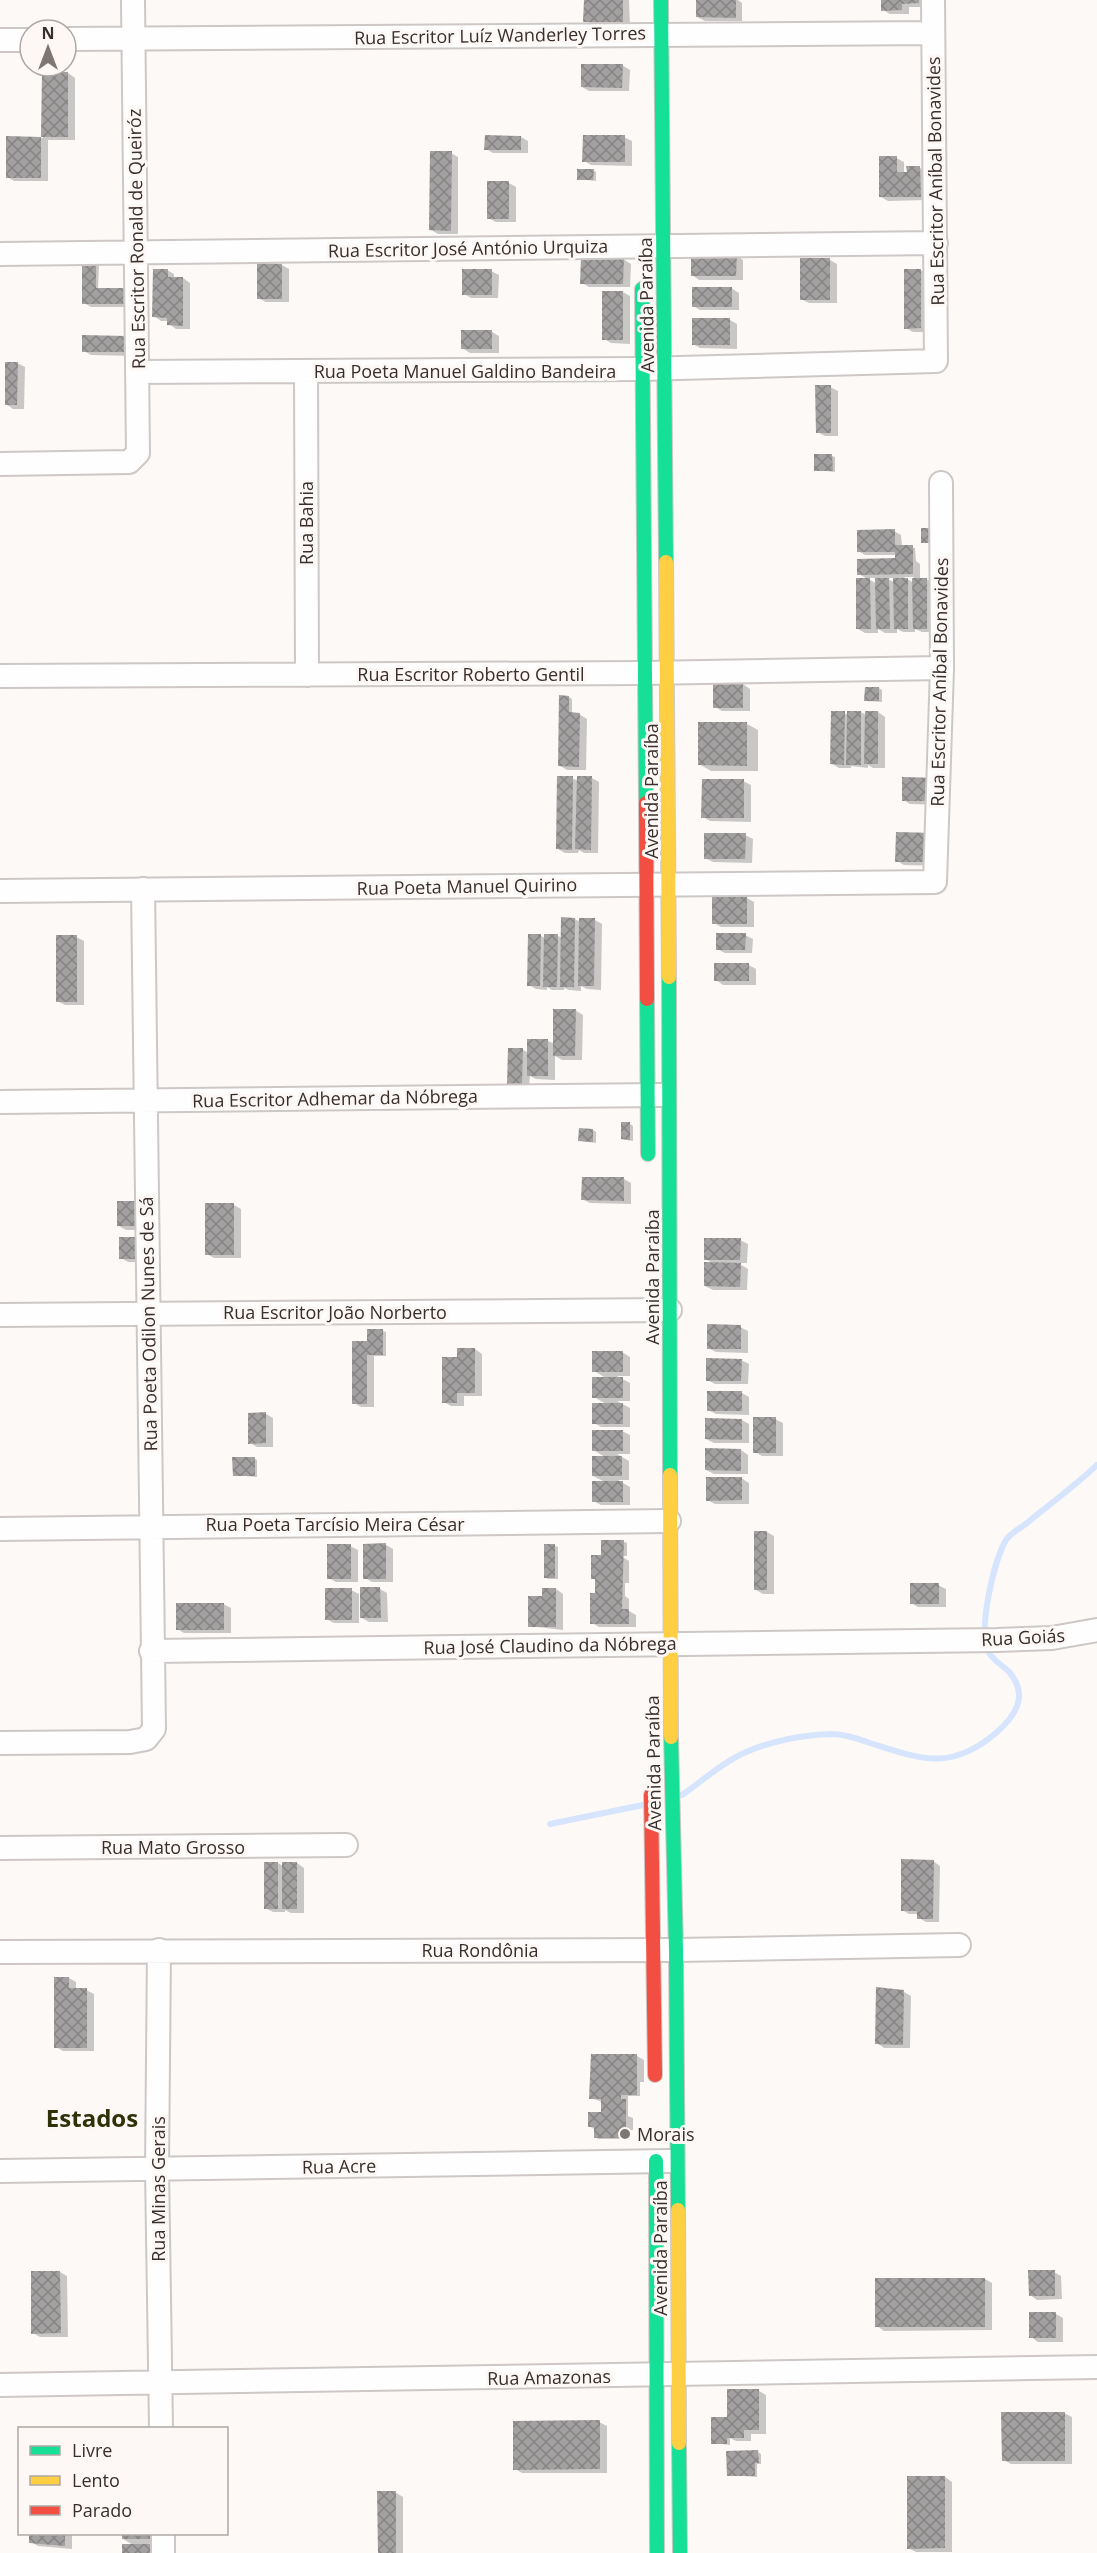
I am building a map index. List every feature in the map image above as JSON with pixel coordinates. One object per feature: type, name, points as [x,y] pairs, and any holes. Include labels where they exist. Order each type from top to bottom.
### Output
[{"type":"street","name":"Rua Escritor Ronald de Queiróz","points":[[0,464],[129,462],[138,453],[134,0]]},
{"type":"street","name":"Avenida Paraíba","points":[[655,2091],[672,1844],[671,1792],[655,1644],[655,1310],[659,1095],[669,884],[668,673],[665,369],[647,246],[646,34],[661,0]]},
{"type":"street","name":"Rua Escritor Aníbal Bonavides","points":[[933,0],[936,361]]},
{"type":"street","name":"Rua Escritor Luíz Wanderley Torres","points":[[78,39],[933,33]]},
{"type":"street","points":[[0,40],[18,40]]},
{"type":"street","name":"Rua Escritor José António Urquiza","points":[[0,254],[936,243]]},
{"type":"street","name":"Avenida Paraíba","points":[[642,280],[645,884],[659,1095],[648,1166]]},
{"type":"street","name":"Rua Poeta Manuel Galdino Bandeira","points":[[137,372],[665,369],[936,361]]},
{"type":"street","name":"Rua Bahia","points":[[306,372],[307,675]]},
{"type":"street","name":"Rua Escritor Aníbal Bonavides","points":[[934,882],[942,668],[940,483]]},
{"type":"street","name":"Rua Escritor Roberto Gentil","points":[[0,676],[643,674],[942,668]]},
{"type":"street","name":"Rua Poeta Manuel Quirino","points":[[0,891],[934,882]]},
{"type":"street","name":"Rua Poeta Odilon Nunes de Sá","points":[[0,1743],[130,1742],[146,1740],[154,1729],[151,1651],[143,889]]},
{"type":"street","name":"Rua Escritor Adhemar da Nóbrega","points":[[0,1102],[659,1095]]},
{"type":"street","name":"Rua Escritor João Norberto","points":[[0,1316],[655,1310]]},
{"type":"street","name":"Rua Poeta Tarcísio Meira César","points":[[0,1528],[655,1521]]},
{"type":"street","name":"Rua Goiás","points":[[949,1641],[1053,1638],[1097,1630]]},
{"type":"street","name":"Rua José Claudino da Nóbrega","points":[[151,1651],[949,1641]]},
{"type":"street","name":"Avenida Paraíba","points":[[650,1789],[651,1823],[665,1950],[663,2157],[655,2375],[657,2553]]},
{"type":"street","name":"Rua Mato Grosso","points":[[0,1848],[346,1845]]},
{"type":"street","name":"Rua Rondônia","points":[[0,1952],[665,1950],[959,1945]]},
{"type":"street","name":"Rua Minas Gerais","points":[[159,1950],[157,2169],[161,2427]]},
{"type":"street","name":"Avenida Paraíba","points":[[663,2157],[678,2373],[680,2553]]},
{"type":"street","name":"Rua Acre","points":[[0,2171],[663,2157]]},
{"type":"street","name":"Rua Amazonas","points":[[0,2385],[1097,2367]]},
{"type":"street","points":[[163,2535],[163,2553]]},
{"type":"building","points":[[584,0],[623,0],[623,22],[583,22]]},
{"type":"building","points":[[696,0],[736,0],[736,18],[696,17]]},
{"type":"building","points":[[881,0],[919,0],[919,3],[902,4],[902,10],[881,11]]},
{"type":"building","points":[[581,64],[623,64],[622,88],[581,87]]},
{"type":"building","points":[[42,78],[68,78],[68,137],[41,137]]},
{"type":"building","points":[[485,135],[521,136],[521,150],[484,150]]},
{"type":"building","points":[[583,135],[625,135],[625,162],[582,162]]},
{"type":"building","points":[[6,136],[41,137],[41,178],[6,178]]},
{"type":"building","points":[[430,151],[452,151],[451,231],[429,230]]},
{"type":"building","points":[[879,156],[897,156],[897,172],[907,172],[906,166],[920,166],[921,197],[879,197]]},
{"type":"building","points":[[577,169],[594,169],[593,180],[577,180]]},
{"type":"building","points":[[487,181],[509,181],[509,219],[487,219]]},
{"type":"building","points":[[691,254],[737,254],[736,276],[691,276]]},
{"type":"building","points":[[581,257],[624,258],[623,284],[580,284]]},
{"type":"building","points":[[800,258],[830,258],[830,300],[800,300]]},
{"type":"building","points":[[82,261],[96,261],[96,288],[128,288],[128,304],[82,304]]},
{"type":"building","points":[[257,263],[282,264],[282,299],[257,299]]},
{"type":"building","points":[[153,269],[168,269],[168,277],[183,277],[183,326],[167,325],[167,318],[152,317]]},
{"type":"building","points":[[462,269],[492,269],[492,295],[462,295]]},
{"type":"building","points":[[904,269],[921,269],[921,328],[904,329]]},
{"type":"building","points":[[692,287],[732,287],[732,307],[692,307]]},
{"type":"building","points":[[602,291],[623,291],[623,340],[602,340]]},
{"type":"building","points":[[692,318],[730,318],[730,345],[692,345]]},
{"type":"building","points":[[461,330],[492,330],[492,349],[461,349]]},
{"type":"building","points":[[82,335],[127,336],[127,352],[82,352]]},
{"type":"building","points":[[5,362],[18,362],[17,405],[5,405]]},
{"type":"building","points":[[815,385],[831,385],[831,433],[816,433]]},
{"type":"building","points":[[814,454],[832,454],[833,471],[814,471]]},
{"type":"building","points":[[921,528],[930,528],[930,543],[921,543]]},
{"type":"building","points":[[895,529],[895,545],[913,545],[913,574],[857,575],[857,559],[895,558],[895,552],[857,552],[857,530]]},
{"type":"building","points":[[856,578],[870,578],[871,629],[856,629]]},
{"type":"building","points":[[875,578],[889,578],[890,629],[876,629]]},
{"type":"building","points":[[893,578],[908,578],[908,629],[894,629]]},
{"type":"building","points":[[912,578],[927,578],[927,629],[913,629]]},
{"type":"building","points":[[713,683],[743,683],[743,708],[713,708]]},
{"type":"building","points":[[865,687],[879,687],[879,701],[864,701]]},
{"type":"building","points":[[559,695],[569,696],[569,712],[580,713],[579,767],[558,766]]},
{"type":"building","points":[[831,711],[845,711],[844,765],[830,764]]},
{"type":"building","points":[[847,711],[861,711],[861,765],[846,765]]},
{"type":"building","points":[[865,711],[878,711],[878,764],[864,764]]},
{"type":"building","points":[[698,722],[747,722],[747,766],[698,765]]},
{"type":"building","points":[[557,776],[573,776],[572,850],[556,849]]},
{"type":"building","points":[[577,776],[592,776],[591,850],[575,849]]},
{"type":"building","points":[[902,777],[941,778],[941,801],[902,801]]},
{"type":"building","points":[[702,779],[744,779],[744,818],[701,818]]},
{"type":"building","points":[[896,832],[935,833],[935,862],[895,862]]},
{"type":"building","points":[[704,833],[746,833],[745,859],[704,859]]},
{"type":"building","points":[[712,896],[747,896],[747,924],[712,924]]},
{"type":"building","points":[[561,917],[575,918],[574,987],[560,987]]},
{"type":"building","points":[[579,918],[595,918],[594,986],[578,986]]},
{"type":"building","points":[[716,933],[746,933],[745,950],[716,950]]},
{"type":"building","points":[[528,934],[541,934],[540,986],[527,986]]},
{"type":"building","points":[[544,934],[558,934],[557,987],[543,987]]},
{"type":"building","points":[[56,935],[77,935],[77,1002],[56,1002]]},
{"type":"building","points":[[714,963],[749,963],[749,981],[714,981]]},
{"type":"building","points":[[553,1009],[576,1009],[575,1056],[553,1056]]},
{"type":"building","points":[[527,1039],[548,1039],[548,1076],[527,1076]]},
{"type":"building","points":[[508,1048],[523,1048],[522,1084],[507,1084]]},
{"type":"building","points":[[621,1122],[630,1122],[630,1140],[621,1139]]},
{"type":"building","points":[[579,1128],[593,1129],[593,1142],[578,1141]]},
{"type":"building","points":[[582,1177],[624,1177],[624,1201],[581,1200]]},
{"type":"building","points":[[117,1201],[145,1201],[145,1226],[117,1226]]},
{"type":"building","points":[[205,1203],[234,1203],[234,1255],[205,1255]]},
{"type":"building","points":[[119,1237],[145,1237],[145,1259],[119,1259]]},
{"type":"building","points":[[704,1238],[741,1238],[740,1260],[704,1260]]},
{"type":"building","points":[[704,1262],[741,1263],[740,1287],[704,1286]]},
{"type":"building","points":[[707,1324],[741,1325],[741,1349],[707,1349]]},
{"type":"building","points":[[367,1329],[383,1329],[383,1355],[367,1355],[367,1404],[352,1404],[352,1341],[367,1341]]},
{"type":"building","points":[[457,1348],[475,1348],[475,1393],[457,1393],[457,1403],[442,1403],[442,1357],[457,1357]]},
{"type":"building","points":[[592,1351],[623,1351],[623,1372],[592,1372]]},
{"type":"building","points":[[706,1358],[742,1359],[741,1381],[706,1381]]},
{"type":"building","points":[[592,1377],[623,1377],[623,1398],[592,1398]]},
{"type":"building","points":[[707,1391],[742,1391],[742,1411],[707,1411]]},
{"type":"building","points":[[592,1403],[623,1403],[623,1424],[592,1424]]},
{"type":"building","points":[[266,1412],[266,1443],[248,1444],[248,1413]]},
{"type":"building","points":[[753,1417],[776,1417],[776,1453],[753,1453]]},
{"type":"building","points":[[705,1418],[742,1419],[742,1440],[705,1439]]},
{"type":"building","points":[[592,1430],[623,1430],[623,1451],[592,1451]]},
{"type":"building","points":[[705,1448],[741,1449],[741,1471],[705,1470]]},
{"type":"building","points":[[592,1456],[622,1456],[622,1476],[592,1476]]},
{"type":"building","points":[[232,1457],[255,1457],[255,1476],[233,1476]]},
{"type":"building","points":[[706,1477],[742,1477],[742,1500],[706,1501]]},
{"type":"building","points":[[592,1481],[623,1481],[623,1502],[592,1502]]},
{"type":"building","points":[[754,1531],[767,1531],[767,1590],[754,1590]]},
{"type":"building","points":[[601,1540],[624,1540],[622,1609],[629,1609],[629,1624],[590,1624],[590,1593],[595,1593],[595,1579],[591,1579],[591,1555],[601,1555]]},
{"type":"building","points":[[386,1543],[386,1579],[363,1579],[363,1544]]},
{"type":"building","points":[[327,1544],[351,1544],[351,1579],[327,1579]]},
{"type":"building","points":[[544,1544],[555,1544],[555,1578],[544,1578]]},
{"type":"building","points":[[910,1583],[939,1583],[939,1604],[910,1604]]},
{"type":"building","points":[[360,1587],[380,1587],[381,1618],[360,1618]]},
{"type":"building","points":[[325,1588],[352,1588],[352,1620],[325,1620]]},
{"type":"building","points":[[542,1588],[556,1588],[556,1627],[528,1627],[528,1596],[542,1596]]},
{"type":"building","points":[[176,1603],[224,1603],[224,1630],[176,1630]]},
{"type":"building","points":[[901,1859],[934,1860],[933,1919],[917,1919],[917,1911],[901,1911]]},
{"type":"building","points":[[264,1862],[278,1862],[278,1909],[264,1909]]},
{"type":"building","points":[[282,1862],[297,1862],[297,1909],[282,1909]]},
{"type":"building","points":[[54,1977],[69,1977],[69,1988],[87,1988],[87,2048],[54,2048]]},
{"type":"building","points":[[876,1987],[904,1990],[903,2045],[875,2044]]},
{"type":"building","points":[[591,2054],[637,2054],[637,2095],[621,2095],[621,2099],[626,2099],[626,2138],[594,2138],[594,2127],[588,2127],[588,2112],[601,2112],[601,2099],[589,2099]]},
{"type":"building","points":[[1028,2270],[1055,2270],[1055,2296],[1029,2296]]},
{"type":"building","points":[[31,2271],[60,2271],[61,2333],[31,2334]]},
{"type":"building","points":[[875,2278],[985,2278],[985,2327],[875,2327]]},
{"type":"building","points":[[1029,2312],[1056,2312],[1056,2338],[1029,2338]]},
{"type":"building","points":[[727,2389],[759,2389],[759,2430],[744,2430],[744,2438],[727,2438],[727,2444],[711,2444],[711,2417],[727,2417]]},
{"type":"building","points":[[1001,2412],[1065,2412],[1065,2461],[1002,2461]]},
{"type":"building","points":[[600,2420],[600,2469],[513,2470],[513,2421]]},
{"type":"building","points":[[758,2450],[759,2463],[755,2463],[755,2476],[727,2476],[726,2451]]},
{"type":"building","points":[[907,2476],[945,2476],[945,2548],[907,2549]]},
{"type":"building","points":[[377,2491],[396,2491],[396,2553],[378,2553]]},
{"type":"building","points":[[29,2535],[65,2535],[65,2546],[29,2543]]},
{"type":"building","points":[[122,2535],[154,2535],[154,2539],[122,2539]]},
{"type":"building","points":[[122,2544],[154,2544],[154,2553],[122,2553]]},
{"type":"waterway","points":[[682,1795],[737,1756],[787,1739],[840,1735],[905,1754],[935,1758],[965,1753],[997,1732],[1014,1712],[1019,1698],[1016,1681],[990,1655],[985,1641],[986,1611],[992,1578],[1001,1550],[1010,1536],[1097,1465]]},
{"type":"waterway","points":[[550,1824],[643,1805]]},
{"type":"traffic: fast","points":[[661,0],[666,562]]},
{"type":"traffic: fast","points":[[642,289],[646,803]]},
{"type":"traffic: fast","points":[[669,977],[670,1475]]},
{"type":"traffic: fast","points":[[647,999],[648,1154]]},
{"type":"traffic: fast","points":[[671,1737],[676,1950],[678,2210]]},
{"type":"traffic: fast","points":[[656,2161],[657,2553]]},
{"type":"traffic: fast","points":[[679,2443],[680,2553]]},
{"type":"traffic: slow","points":[[666,562],[669,977]]},
{"type":"traffic: slow","points":[[670,1475],[671,1737]]},
{"type":"traffic: slow","points":[[678,2210],[679,2443]]},
{"type":"traffic: jam","points":[[646,803],[647,999]]},
{"type":"traffic: jam","points":[[651,1795],[655,2075]]},
{"type":"place","name":"Morais","points":[[625,2134]]},
{"type":"district","name":"Estados","points":[[92,2117]]}]
